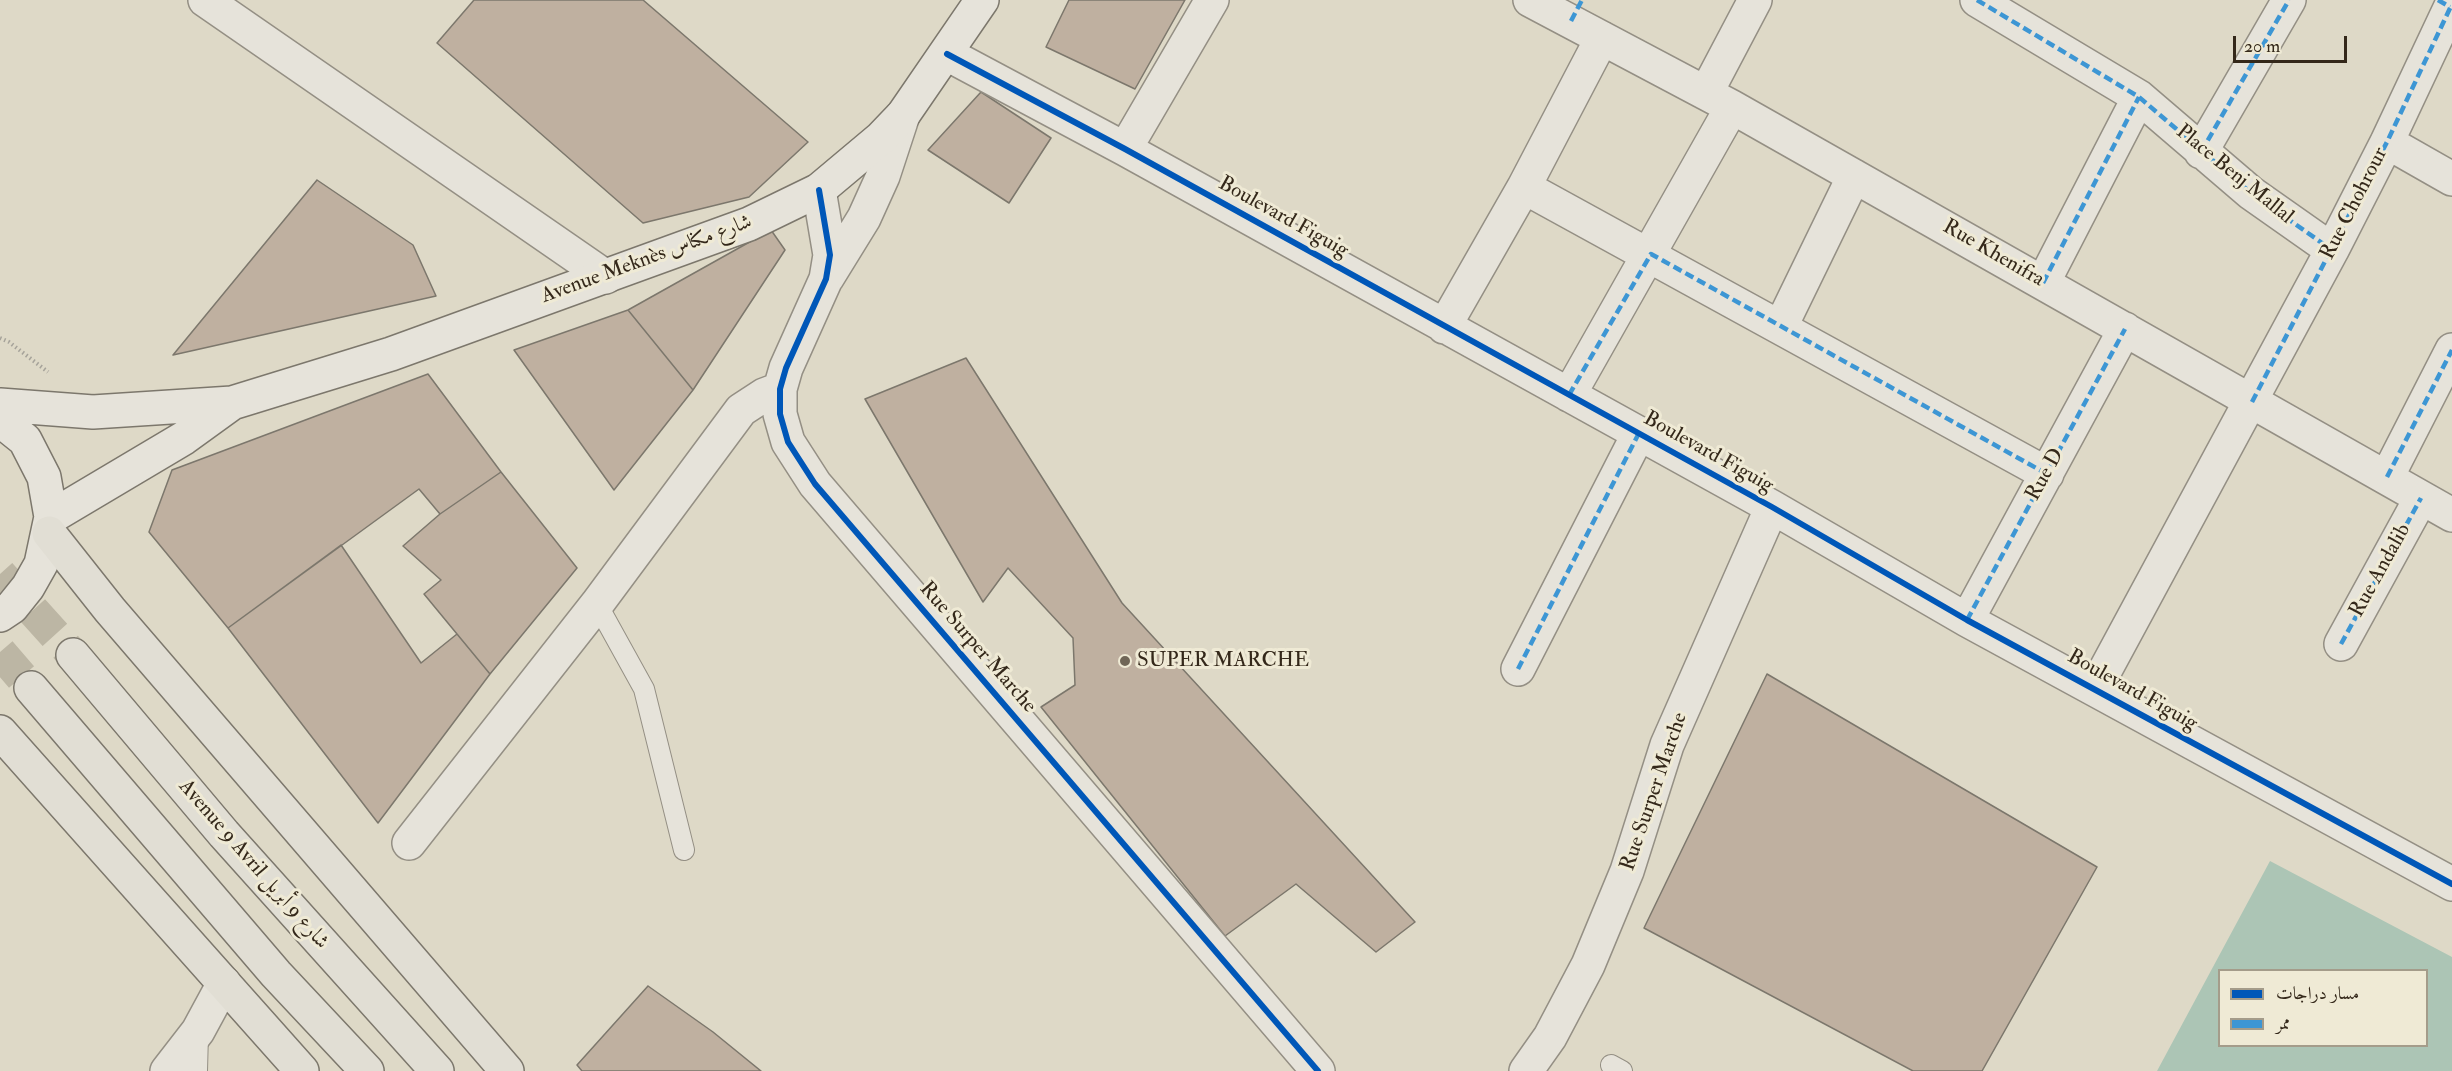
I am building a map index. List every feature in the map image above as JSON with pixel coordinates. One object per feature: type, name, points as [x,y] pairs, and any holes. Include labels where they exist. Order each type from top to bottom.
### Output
[{"type":"highway","points":[[50,525],[118,619],[507,1071]]},
{"type":"highway","name":"Avenue 9 Avril شارع 9 أبريل","points":[[73,655],[224,834],[437,1071]]},
{"type":"highway","points":[[31,688],[276,974],[367,1071]]},
{"type":"highway","points":[[0,732],[302,1071]]},
{"type":"street","points":[[204,0],[606,277]]},
{"type":"street","name":"Avenue Meknès شارع مكناس","points":[[0,405],[93,412],[232,404],[391,354],[749,224],[819,190],[857,160],[903,115],[982,0]]},
{"type":"street","points":[[1125,149],[1212,0]]},
{"type":"street","name":"Rue Khenifra","points":[[1530,0],[1577,11],[1602,38],[1719,100],[2452,515]]},
{"type":"street","points":[[1569,395],[1651,254],[1719,100],[1755,0]]},
{"type":"street","name":"Place Benj Mallal","points":[[1977,0],[2139,97],[2201,152],[2286,220],[2332,250]]},
{"type":"street","points":[[2201,152],[2289,0]]},
{"type":"street","name":"Rue Chohrour","points":[[2095,689],[2252,402],[2332,250],[2387,142],[2447,4]]},
{"type":"street","points":[[1444,327],[1524,187],[1602,38]]},
{"type":"street","name":"Boulevard Figuig","points":[[947,54],[1125,149],[1639,433],[1966,620],[2452,884]]},
{"type":"street","points":[[2043,283],[2139,97]]},
{"type":"street","points":[[826,279],[864,218],[883,176],[903,115]]},
{"type":"street","points":[[2387,142],[2452,179]]},
{"type":"street","points":[[1781,326],[1854,176]]},
{"type":"street","points":[[1524,187],[1651,254],[2047,474]]},
{"type":"street","name":"Rue Surper Marche","points":[[819,190],[829,244],[826,279],[786,368],[780,390],[780,414],[788,442],[815,484],[1318,1071]]},
{"type":"street","name":"Rue D","points":[[1966,620],[2125,330]]},
{"type":"street","points":[[2387,477],[2452,350]]},
{"type":"street","points":[[409,843],[597,604],[741,410],[764,395],[780,390]]},
{"type":"street","name":"Avenue Meknès شارع مكناس","points":[[50,525],[232,404]]},
{"type":"street","points":[[0,420],[25,440],[44,477],[50,525],[41,564],[28,587],[12,607],[0,615]]},
{"type":"street","points":[[1518,669],[1639,433]]},
{"type":"street","name":"Rue Andalib","points":[[2341,644],[2421,498]]},
{"type":"street","name":"Rue Surper Marche","points":[[1526,1071],[1550,1037],[1588,965],[1627,871],[1667,745],[1772,507]]},
{"type":"street","points":[[166,1071],[198,1031],[224,983]]},
{"type":"lane","points":[[597,604],[644,689],[684,850]]},
{"type":"lane","points":[[197,1071],[198,1031]]},
{"type":"shaded area","points":[[2270,861],[2452,957],[2452,1071],[2157,1071]]},
{"type":"building","points":[[474,0],[643,0],[808,142],[749,197],[643,223],[437,43]]},
{"type":"building","points":[[1069,0],[1185,0],[1135,89],[1046,47]]},
{"type":"building","points":[[981,92],[1051,138],[1009,203],[928,150]]},
{"type":"building","points":[[317,180],[413,245],[436,296],[173,355]]},
{"type":"building","points":[[771,230],[785,250],[693,390],[628,310]]},
{"type":"building","points":[[628,310],[693,390],[614,490],[514,350]]},
{"type":"building","name":"SUPER MARCHE","points":[[966,358],[1122,603],[1415,922],[1376,952],[1296,884],[1225,936],[1041,707],[1075,685],[1073,638],[1008,568],[983,602],[865,399]]},
{"type":"building","points":[[428,374],[501,472],[440,514],[419,489],[228,628],[149,532],[172,470]]},
{"type":"building","points":[[501,472],[577,568],[490,674],[424,594],[441,580],[403,546],[440,514]]},
{"type":"building","points":[[341,545],[421,663],[457,634],[490,674],[378,823],[228,628]]},
{"type":"building","points":[[1767,674],[2097,867],[1982,1071],[1913,1071],[1644,928]]},
{"type":"building","points":[[648,986],[713,1032],[761,1071],[582,1071],[577,1065]]},
{"type":"tunnel","points":[[0,574],[73,655]]},
{"type":"tunnel","points":[[0,652],[31,688]]},
{"type":"marked path","points":[[1571,21],[1582,0]]},
{"type":"marked path","points":[[1977,0],[2139,97],[2251,193],[2332,250]]},
{"type":"marked path","points":[[2201,152],[2289,0]]},
{"type":"marked path","points":[[2438,0],[2450,7]]},
{"type":"marked path","points":[[2252,402],[2387,142],[2452,4]]},
{"type":"marked path","points":[[2043,283],[2139,97]]},
{"type":"marked path","points":[[1569,395],[1651,254],[2047,474]]},
{"type":"marked path","points":[[1967,620],[2125,329]]},
{"type":"marked path","points":[[2387,477],[2452,350]]},
{"type":"marked path","points":[[1518,669],[1639,433]]},
{"type":"marked path","points":[[2341,644],[2421,498]]},
{"type":"cycle path","points":[[947,54],[1125,149],[1772,507],[1967,620],[2452,884]]},
{"type":"cycle path","points":[[819,190],[830,255],[826,279],[786,368],[780,389],[780,414],[788,442],[815,484],[1318,1071]]},
{"type":"place","name":"SUPER MARCHE","points":[[1125,661]]}]
